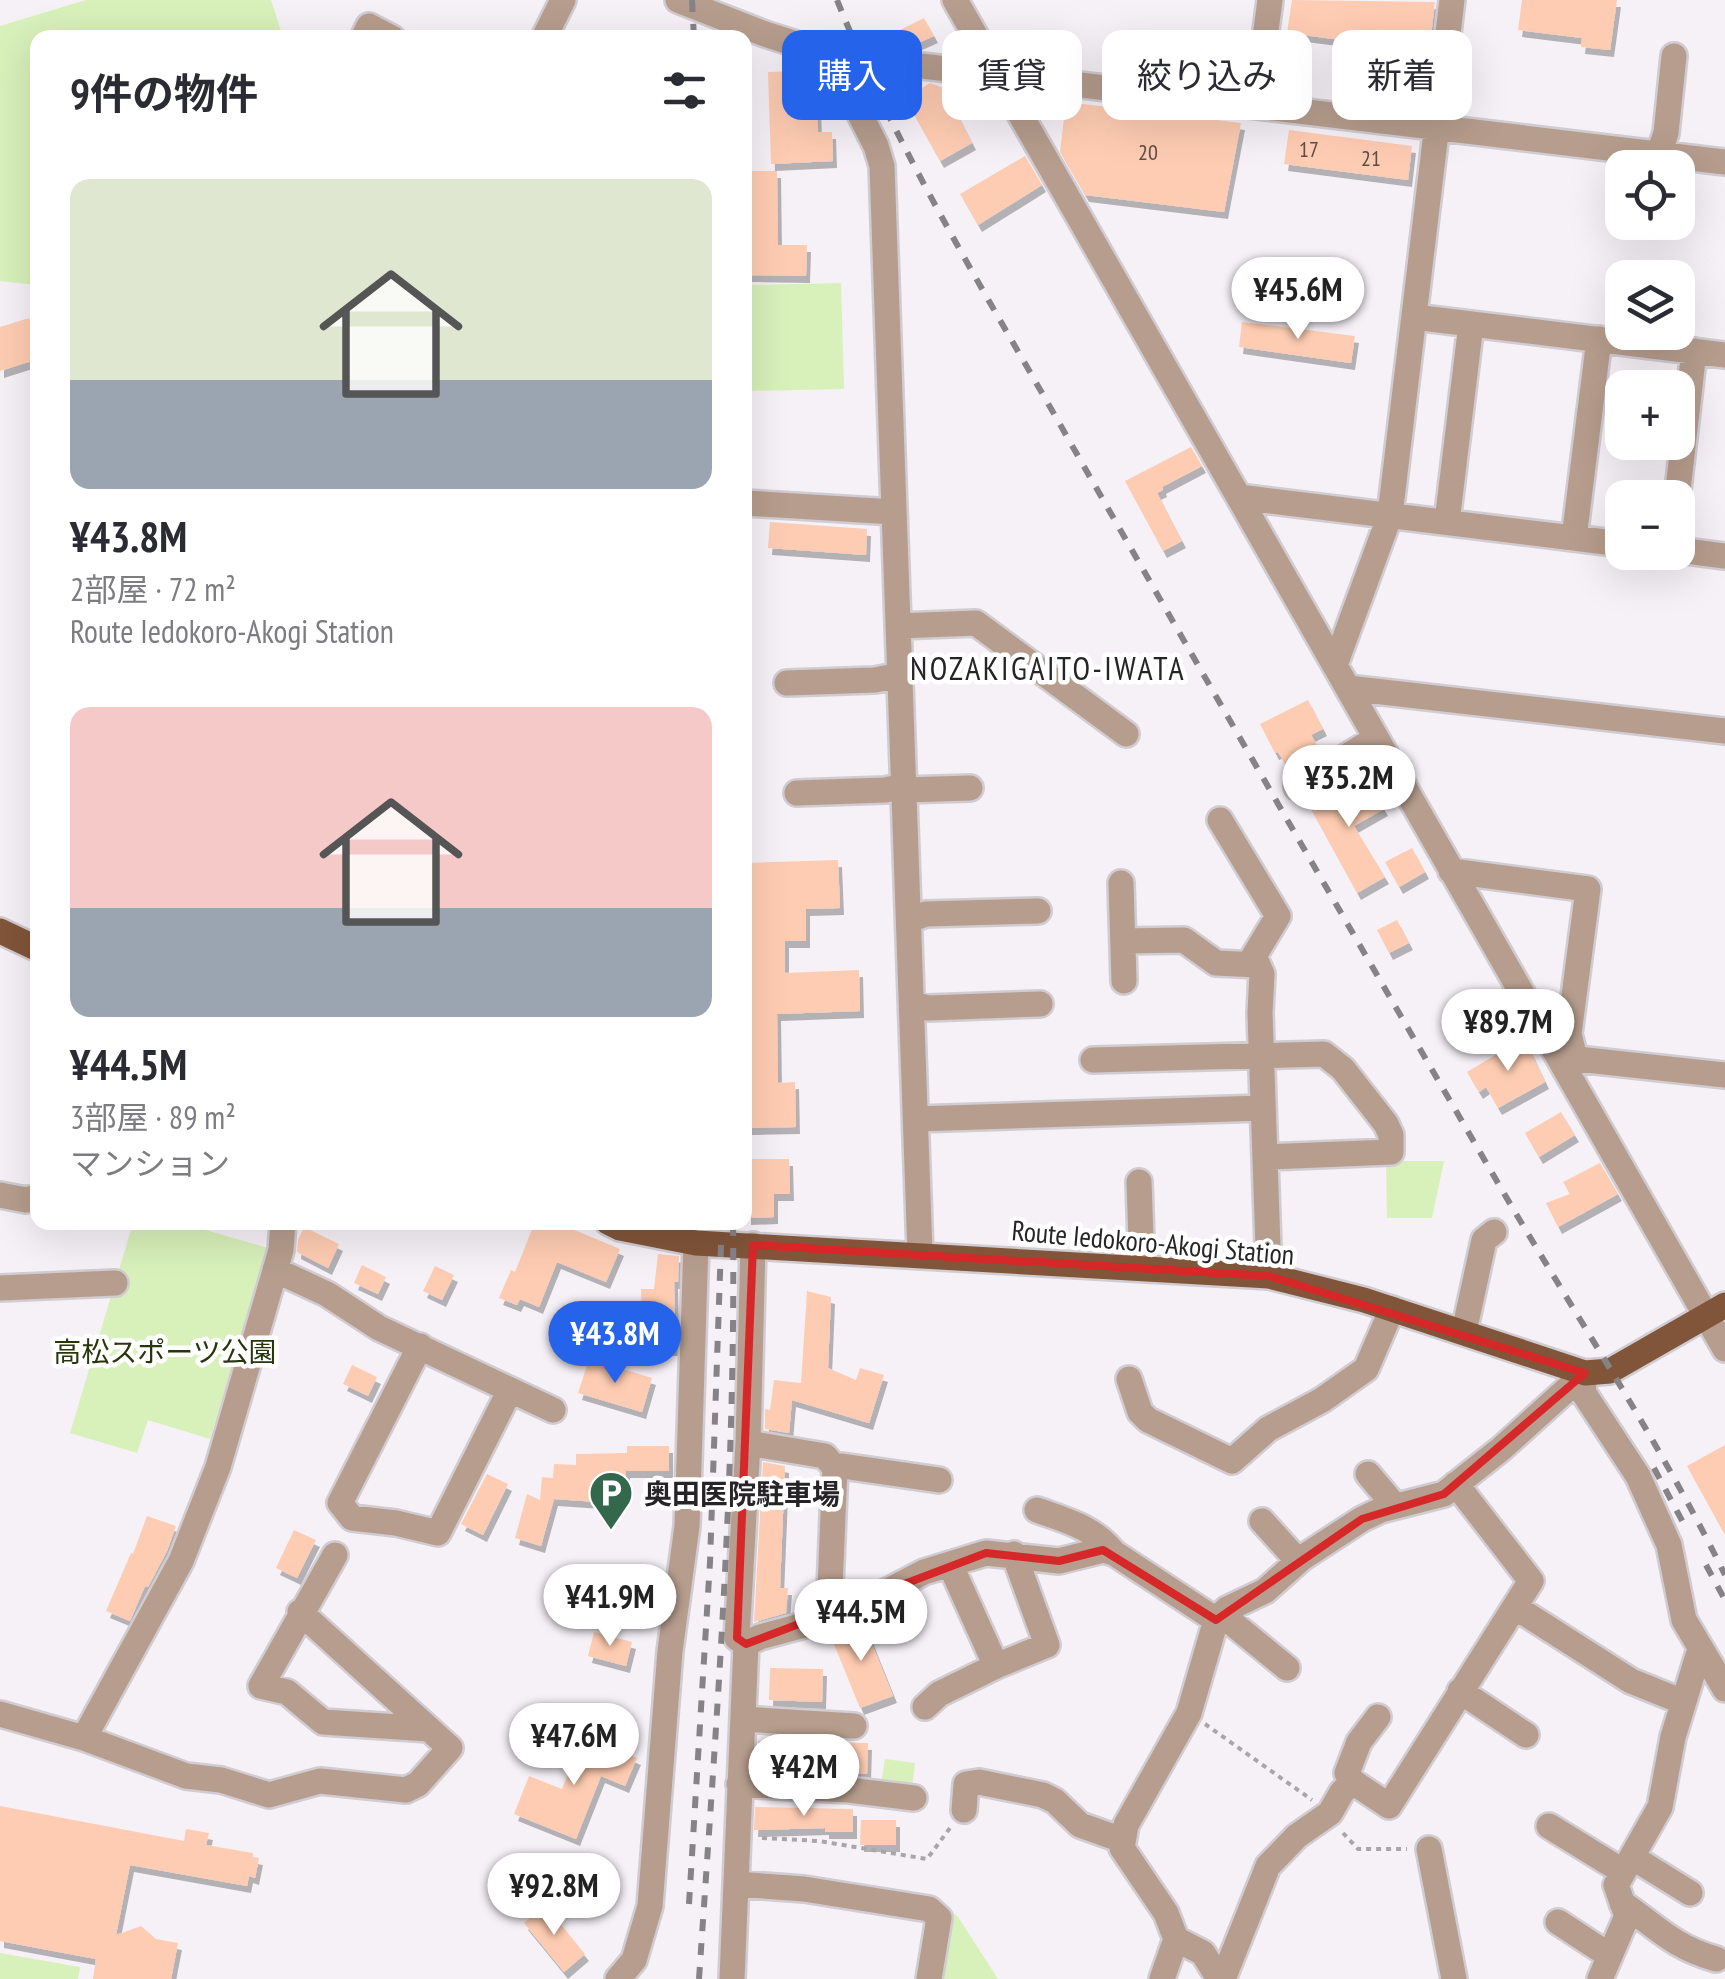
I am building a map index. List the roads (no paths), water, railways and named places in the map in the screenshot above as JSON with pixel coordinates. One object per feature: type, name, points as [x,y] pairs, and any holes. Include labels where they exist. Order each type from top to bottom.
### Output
[{"type":"main road","points":[[0,931],[30,945]]},
{"type":"main road","name":"Route Iedokoro-Akogi Station","points":[[630,1230],[696,1243],[1269,1276],[1392,1309],[1585,1373]]},
{"type":"main road","points":[[1585,1373],[1610,1371],[1715,1309]]},
{"type":"street","points":[[548,30],[563,0]]},
{"type":"street","points":[[678,0],[782,39]]},
{"type":"street","points":[[956,0],[972,30]]},
{"type":"street","points":[[1266,30],[1270,0]]},
{"type":"street","points":[[1335,665],[1390,515],[1452,0]]},
{"type":"street","points":[[1660,150],[1666,133],[1674,56]]},
{"type":"street","points":[[1312,113],[1625,150]]},
{"type":"street","points":[[863,120],[882,166],[920,1253]]},
{"type":"street","points":[[1022,120],[1451,871],[1715,1309],[1725,1349]]},
{"type":"street","points":[[1695,158],[1725,161]]},
{"type":"street","points":[[1414,317],[1725,354]]},
{"type":"street","points":[[1447,522],[1471,324]]},
{"type":"street","points":[[1574,538],[1598,339]]},
{"type":"street","points":[[1679,480],[1694,351]]},
{"type":"street","points":[[1240,497],[1605,542]]},
{"type":"street","points":[[752,502],[894,512]]},
{"type":"street","points":[[1695,552],[1725,556]]},
{"type":"street","points":[[898,626],[976,623],[1126,734]]},
{"type":"street","points":[[787,682],[876,680],[900,675]]},
{"type":"street","points":[[1348,688],[1725,732]]},
{"type":"street","points":[[1297,787],[1375,738]]},
{"type":"street","points":[[797,792],[970,788]]},
{"type":"street","points":[[1220,820],[1284,922],[1254,956],[1262,974],[1262,1108],[1269,1276]]},
{"type":"street","points":[[1451,871],[1588,889],[1567,1058]]},
{"type":"street","points":[[1121,883],[1124,981]]},
{"type":"street","points":[[909,920],[926,914],[1038,910]]},
{"type":"street","points":[[1123,942],[1184,940],[1216,963],[1258,965]]},
{"type":"street","points":[[912,1004],[928,1008],[1040,1004]]},
{"type":"street","points":[[1093,1060],[1312,1053],[1334,1061],[1391,1135],[1391,1152],[1267,1156]]},
{"type":"street","points":[[1567,1058],[1725,1075]]},
{"type":"street","points":[[916,1120],[1262,1108]]},
{"type":"street","points":[[1139,1182],[1142,1268]]},
{"type":"street","points":[[0,1195],[30,1199]]},
{"type":"street","points":[[84,1738],[182,1561],[218,1468],[281,1250],[282,1230]]},
{"type":"street","points":[[1464,1332],[1484,1240],[1494,1232]]},
{"type":"street","points":[[618,1979],[634,1960],[650,1906],[670,1652],[687,1526],[696,1243]]},
{"type":"street","points":[[746,1644],[737,1638],[748,1443],[753,1245]]},
{"type":"street","points":[[275,1270],[327,1294],[379,1328],[553,1410]]},
{"type":"street","points":[[0,1288],[115,1282]]},
{"type":"street","points":[[1128,1379],[1140,1412],[1148,1420],[1232,1461],[1268,1429],[1322,1400],[1366,1369],[1392,1309]]},
{"type":"street","points":[[420,1346],[340,1502],[352,1518],[396,1523],[438,1534],[510,1390]]},
{"type":"street","points":[[1162,1979],[1176,1939],[1166,1913],[1128,1861],[1122,1840],[1189,1713],[1219,1617],[1236,1604],[1265,1592],[1298,1561],[1362,1518],[1444,1494],[1585,1373]]},
{"type":"street","points":[[1585,1373],[1583,1392],[1638,1476],[1669,1546],[1684,1620],[1725,1689]]},
{"type":"street","points":[[748,1443],[825,1456],[834,1468],[829,1612]]},
{"type":"street","points":[[834,1468],[938,1480]]},
{"type":"street","points":[[1368,1474],[1395,1506]]},
{"type":"street","points":[[1378,1717],[1359,1742],[1347,1773],[1353,1782],[1389,1806],[1531,1581],[1456,1484]]},
{"type":"street","points":[[1037,1510],[1087,1527],[1114,1553]]},
{"type":"street","points":[[1262,1521],[1298,1561]]},
{"type":"street","points":[[746,1644],[812,1623],[813,1619],[882,1594],[924,1572],[986,1553],[1059,1561],[1104,1550],[1219,1617],[1287,1668]]},
{"type":"street","points":[[925,1708],[938,1694],[1047,1645],[1014,1554]]},
{"type":"street","points":[[335,1555],[261,1686],[288,1692],[323,1722],[430,1729]]},
{"type":"street","points":[[950,1564],[996,1666]]},
{"type":"street","points":[[1515,1607],[1632,1681],[1684,1702]]},
{"type":"street","points":[[0,1714],[84,1738],[186,1776],[221,1780],[269,1795],[320,1781],[406,1790],[418,1784],[450,1748],[300,1612]]},
{"type":"street","points":[[732,1979],[746,1644]]},
{"type":"street","points":[[1558,1922],[1605,1967],[1627,1916],[1616,1886],[1660,1807],[1673,1737],[1700,1650]]},
{"type":"street","points":[[1460,1691],[1526,1735]]},
{"type":"street","points":[[742,1720],[854,1726]]},
{"type":"street","points":[[964,1810],[966,1784],[978,1782],[1043,1795],[1080,1825],[1122,1840]]},
{"type":"street","points":[[1221,1979],[1268,1866],[1297,1836],[1328,1814],[1353,1782]]},
{"type":"street","points":[[738,1784],[914,1798]]},
{"type":"street","points":[[1548,1826],[1690,1893]]},
{"type":"street","points":[[1428,1849],[1450,1942],[1454,1979]]},
{"type":"street","points":[[736,1884],[929,1909],[939,1918],[929,1979]]},
{"type":"street","points":[[1622,1903],[1649,1921],[1658,1934],[1692,1952],[1716,1959]]},
{"type":"street","points":[[1176,1939],[1203,1953],[1221,1979]]},
{"type":"railway","points":[[692,0],[694,30]]},
{"type":"railway","points":[[837,0],[916,170],[977,279],[1502,1190],[1646,1428],[1725,1575]]},
{"type":"railway","points":[[699,1979],[728,1506],[733,1230]]},
{"type":"railway","points":[[689,1904],[710,1562],[721,1245]]},
{"type":"railway","points":[[1654,1468],[1687,1530]]},
{"type":"railway","points":[[1706,1565],[1725,1600]]},
{"type":"place","name":"奥田医院駐車場","points":[[611,1531]]},
{"type":"district","name":"NOZAKIGAITO-IWATA","points":[[1048,668]]},
{"type":"park label","name":"高松スポーツ公園","points":[[165,1351]]}]
